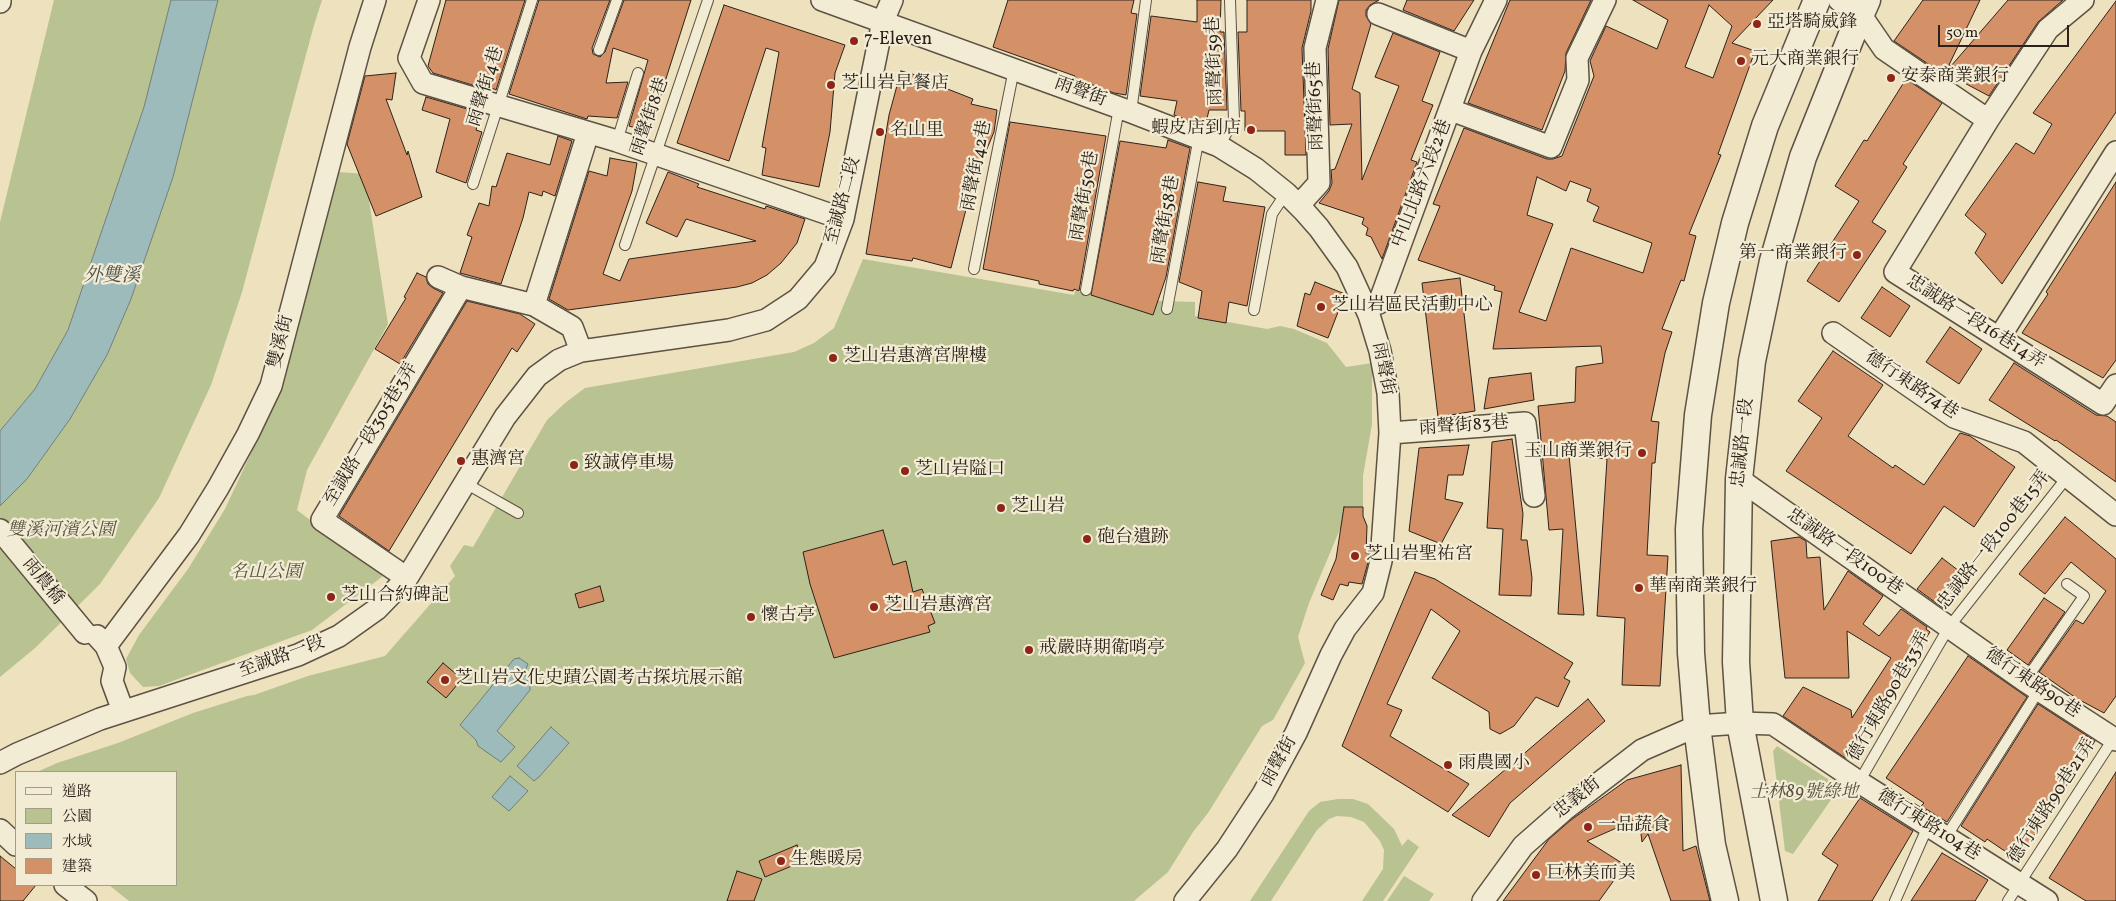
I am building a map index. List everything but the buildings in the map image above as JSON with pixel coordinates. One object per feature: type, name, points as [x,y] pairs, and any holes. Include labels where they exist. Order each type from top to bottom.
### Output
[{"type":"street","name":"雙溪街","points":[[106,646],[189,535],[248,434],[271,386],[327,169],[360,47],[375,0]]},
{"type":"street","points":[[429,0],[409,58],[422,83],[618,141],[843,219]]},
{"type":"street","name":"雨聲街","points":[[822,0],[1199,137],[1219,146],[1256,169],[1293,199],[1319,228],[1347,268],[1366,306],[1380,350],[1388,393],[1390,432],[1381,561],[1373,593],[1345,629],[1296,733],[1263,794],[1227,849],[1185,901]]},
{"type":"street","name":"至誠路二段","points":[[537,376],[559,360],[581,351],[729,330],[766,320],[798,299],[825,267],[843,219],[883,21],[892,0]]},
{"type":"street","name":"雨聲街65巷","points":[[1293,199],[1319,183],[1315,48],[1327,0]]},
{"type":"street","name":"中山北路六段2巷","points":[[1366,306],[1379,303],[1471,51],[1496,0]]},
{"type":"street","points":[[1451,110],[1551,147],[1578,80],[1577,58],[1605,0]]},
{"type":"street","points":[[1725,901],[1712,845],[1697,726],[1692,653],[1689,529],[1698,415],[1716,303],[1735,223],[1765,126],[1817,0]]},
{"type":"street","name":"忠誠路一段16巷14弄","points":[[2082,0],[2048,29],[1988,120],[1896,272],[2103,404],[2116,385]]},
{"type":"street","points":[[1855,4],[1884,49],[1988,120]]},
{"type":"street","name":"忠誠路一段","points":[[1774,901],[1740,723],[1736,662],[1739,479],[1752,360],[1773,261],[1804,157],[1855,4]]},
{"type":"street","points":[[1378,14],[1471,51]]},
{"type":"street","points":[[534,305],[588,133]]},
{"type":"street","points":[[1999,338],[2116,152]]},
{"type":"street","points":[[438,277],[461,287],[534,305],[572,328],[581,351]]},
{"type":"street","name":"至誠路一段305巷3弄","points":[[407,578],[322,520],[461,287]]},
{"type":"street","name":"德行東路74巷","points":[[1833,332],[1954,417],[2024,442],[2116,515]]},
{"type":"street","name":"至誠路一段","points":[[0,763],[25,750],[123,711],[298,655],[331,640],[377,610],[407,578],[505,417],[537,376]]},
{"type":"street","name":"雨聲街83巷","points":[[1390,432],[1526,423],[1534,496]]},
{"type":"street","name":"忠誠路一段100巷","points":[[1739,479],[1949,627]]},
{"type":"street","name":"雨農橋","points":[[0,530],[85,633]]},
{"type":"street","name":"德行東路90巷","points":[[1949,627],[2032,686],[2115,738]]},
{"type":"street","points":[[112,681],[115,667],[106,646],[96,636],[85,633],[86,644],[94,654],[104,673],[112,681],[123,711]]},
{"type":"street","name":"德行東路104巷","points":[[1697,726],[1740,723],[1773,724],[1937,831],[2014,892],[2047,901]]},
{"type":"street","name":"忠義街","points":[[1483,901],[1523,846],[1564,810],[1642,750],[1697,726]]},
{"type":"street","points":[[0,830],[15,844]]},
{"type":"street","points":[[66,886],[86,901]]},
{"type":"lane","name":"雨聲街4巷","points":[[473,184],[532,0]]},
{"type":"lane","points":[[599,50],[617,0]]},
{"type":"lane","name":"雨聲街8巷","points":[[625,245],[708,0]]},
{"type":"lane","name":"雨聲街50巷","points":[[1086,290],[1125,110],[1146,0]]},
{"type":"lane","name":"雨聲街59巷","points":[[1219,146],[1234,120],[1230,0]]},
{"type":"lane","name":"雨聲街42巷","points":[[974,269],[1014,69]]},
{"type":"lane","points":[[618,141],[638,73]]},
{"type":"lane","name":"雨聲街58巷","points":[[1167,309],[1199,137]]},
{"type":"lane","points":[[1254,310],[1272,214],[1293,199]]},
{"type":"lane","name":"忠誠路一段100巷15弄","points":[[1949,627],[2068,476]]},
{"type":"lane","points":[[466,483],[518,513]]},
{"type":"lane","points":[[1895,901],[1937,831],[2032,686],[2084,596],[2067,584]]},
{"type":"lane","name":"德行東路90巷33弄","points":[[1860,782],[1949,627]]},
{"type":"lane","name":"德行東路90巷21弄","points":[[2014,892],[2115,738]]},
{"type":"green space","points":[[54,0],[171,0],[144,107],[68,330],[35,389],[0,431],[0,222]]},
{"type":"green space","name":"雙溪河濱公園","points":[[218,0],[322,0],[242,292],[211,385],[159,498],[100,584],[35,648],[0,677],[0,506],[27,479],[70,419],[107,355],[131,299],[173,177]]},
{"type":"green space","name":"名山公園","points":[[338,172],[365,174],[388,324],[307,470],[297,510],[383,576],[312,630],[159,686],[143,687],[130,673],[126,659],[139,635],[188,569],[225,509],[284,382]]},
{"type":"green space","points":[[863,259],[1074,295],[1075,291],[1133,300],[1195,302],[1195,316],[1267,329],[1280,326],[1294,329],[1327,343],[1346,367],[1372,363],[1372,424],[1363,476],[1363,516],[1343,522],[1309,603],[1298,637],[1305,663],[1273,720],[1262,726],[1208,813],[1193,832],[1168,872],[1134,901],[129,901],[110,886],[178,886],[178,771],[39,771],[57,763],[118,743],[193,713],[254,695],[308,676],[385,656],[455,576],[450,566],[464,545],[473,547],[547,420],[585,388],[794,352],[814,343],[834,328]]},
{"type":"green space","name":"士林89號綠地","points":[[1777,746],[1840,787],[1793,854],[1785,851],[1773,751]]},
{"type":"green space","points":[[1353,799],[1368,804],[1394,829],[1402,846],[1408,839],[1419,847],[1383,901],[1362,901],[1383,869],[1384,850],[1380,841],[1364,822],[1351,817],[1337,816],[1329,819],[1317,830],[1271,901],[1250,901],[1309,811],[1320,802]]},
{"type":"green space","points":[[1404,876],[1434,894],[1429,901],[1387,901]]},
{"type":"water","name":"外雙溪","points":[[171,0],[218,0],[173,177],[131,299],[107,355],[70,419],[27,479],[0,506],[0,431],[35,389],[68,330],[144,107]]},
{"type":"water","points":[[519,658],[528,664],[524,673],[530,685],[530,690],[497,731],[515,747],[501,762],[478,746],[476,740],[460,725],[514,659]]},
{"type":"water","points":[[551,727],[569,743],[534,781],[517,766]]},
{"type":"water","points":[[510,776],[528,791],[509,811],[492,797]]},
{"type":"place","name":"亞塔騎威鋒","points":[[1757,24]]},
{"type":"place","name":"7-Eleven","points":[[854,41]]},
{"type":"place","name":"元大商業銀行","points":[[1741,61]]},
{"type":"place","name":"安泰商業銀行","points":[[1891,78]]},
{"type":"place","name":"芝山岩早餐店","points":[[831,85]]},
{"type":"place","name":"蝦皮店到店","points":[[1251,130]]},
{"type":"place","name":"名山里","points":[[880,132]]},
{"type":"place","name":"第一商業銀行","points":[[1857,255]]},
{"type":"place","name":"芝山岩區民活動中心","points":[[1321,307]]},
{"type":"place","name":"芝山岩惠濟宮牌樓","points":[[833,358]]},
{"type":"place","name":"玉山商業銀行","points":[[1642,453]]},
{"type":"place","name":"惠濟宮","points":[[461,461]]},
{"type":"place","name":"致誠停車場","points":[[574,465]]},
{"type":"place","name":"芝山岩隘口","points":[[905,471]]},
{"type":"place","name":"芝山岩","points":[[1001,508]]},
{"type":"place","name":"砲台遺跡","points":[[1087,539]]},
{"type":"place","name":"芝山岩聖祐宮","points":[[1355,556]]},
{"type":"place","name":"華南商業銀行","points":[[1639,588]]},
{"type":"place","name":"芝山合約碑記","points":[[331,597]]},
{"type":"place","name":"芝山岩惠濟宮","points":[[874,607]]},
{"type":"place","name":"懷古亭","points":[[751,617]]},
{"type":"place","name":"戒嚴時期衛哨亭","points":[[1029,650]]},
{"type":"place","name":"芝山岩文化史蹟公園考古探坑展示館","points":[[445,680]]},
{"type":"place","name":"雨農國小","points":[[1448,765]]},
{"type":"place","name":"一品蔬食","points":[[1588,827]]},
{"type":"place","name":"生態暖房","points":[[781,861]]},
{"type":"place","name":"巨林美而美","points":[[1536,875]]}]
